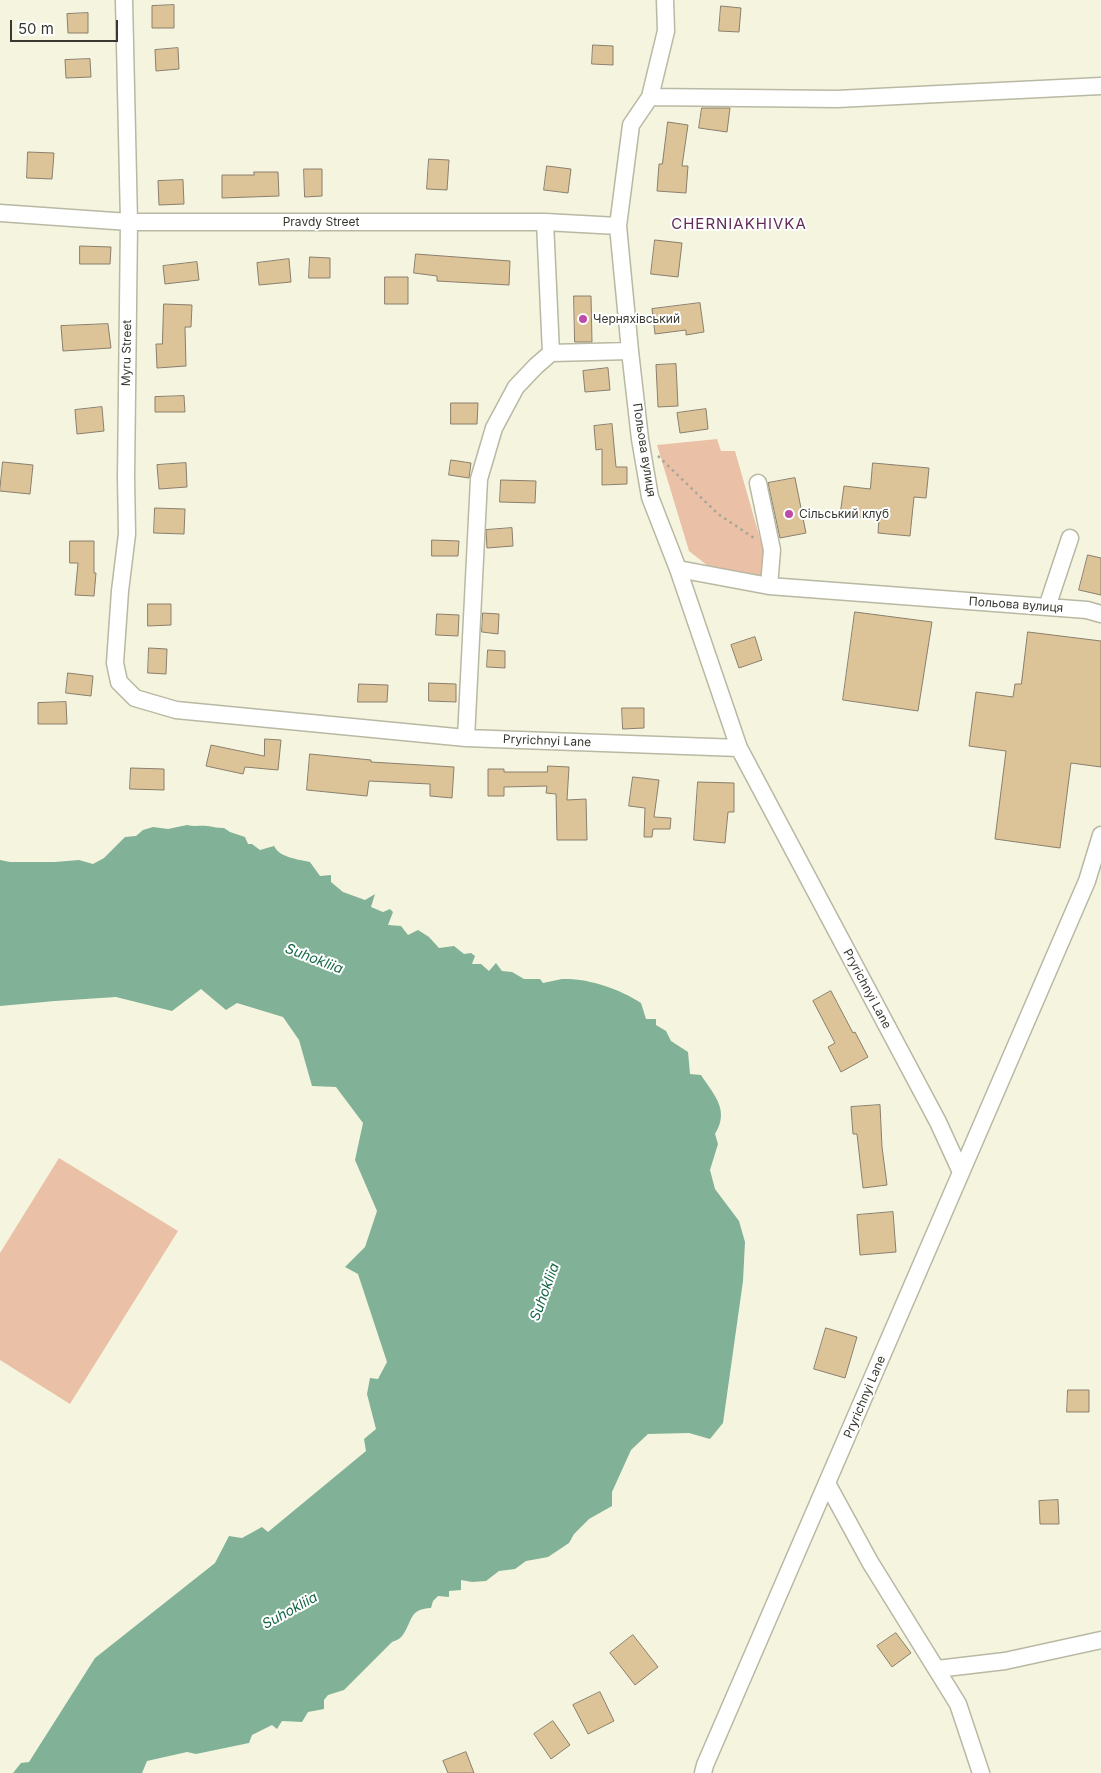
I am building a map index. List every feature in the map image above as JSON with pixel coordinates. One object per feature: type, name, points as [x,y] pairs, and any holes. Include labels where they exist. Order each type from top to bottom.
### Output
[{"type":"street","name":"Myru Street","points":[[124,0],[129,222],[127,534],[120,591],[115,663],[119,682],[135,698]]},
{"type":"street","name":"Польова вулиця","points":[[665,0],[666,31],[650,97],[631,125],[618,226],[640,439],[650,497],[678,570],[769,586],[1087,610],[1101,614]]},
{"type":"street","points":[[650,97],[837,99],[1101,86]]},
{"type":"street","name":"Pravdy Street","points":[[0,213],[129,222],[545,222],[618,226]]},
{"type":"street","points":[[545,222],[552,353]]},
{"type":"street","points":[[466,738],[479,479],[494,428],[516,387],[536,366],[552,353],[630,351]]},
{"type":"street","points":[[758,483],[772,550],[769,586]]},
{"type":"street","points":[[1047,607],[1070,538]]},
{"type":"street","points":[[678,570],[739,748]]},
{"type":"street","name":"Pryrichnyi Lane","points":[[135,698],[176,710],[466,738],[739,748],[938,1122],[960,1170],[828,1485],[701,1770]]},
{"type":"street","points":[[960,1170],[1087,881],[1101,835]]},
{"type":"street","points":[[828,1485],[870,1562],[958,1704],[981,1773]]},
{"type":"street","points":[[936,1669],[1005,1662],[1101,1640]]},
{"type":"path","points":[[640,439],[718,514],[772,550]]},
{"type":"shaded area","points":[[717,439],[721,451],[735,451],[767,563],[761,576],[744,577],[708,566],[689,551],[657,445]]},
{"type":"shaded area","points":[[59,1158],[178,1231],[70,1404],[0,1360],[0,1253]]},
{"type":"water","name":"Suhokliia","points":[[187,825],[224,828],[245,837],[248,844],[252,844],[260,850],[274,846],[285,856],[310,862],[320,876],[331,875],[331,882],[343,892],[365,900],[375,894],[371,907],[383,912],[390,909],[393,912],[388,925],[401,926],[408,935],[418,930],[429,937],[439,948],[454,946],[464,954],[471,953],[475,956],[472,964],[481,964],[489,971],[496,963],[502,971],[512,972],[524,979],[540,979],[543,983],[562,979],[582,980],[603,985],[623,993],[641,1003],[646,1019],[656,1019],[656,1025],[666,1031],[671,1041],[688,1052],[690,1074],[701,1075],[715,1096],[721,1110],[719,1125],[715,1134],[718,1144],[710,1170],[715,1189],[739,1221],[745,1242],[743,1281],[723,1423],[710,1439],[689,1433],[648,1434],[631,1450],[612,1492],[612,1506],[589,1519],[574,1534],[569,1543],[548,1557],[526,1561],[515,1569],[499,1571],[486,1581],[472,1582],[461,1580],[461,1590],[449,1591],[449,1597],[438,1596],[433,1601],[431,1608],[418,1611],[412,1617],[401,1637],[392,1642],[344,1690],[328,1695],[324,1700],[324,1709],[308,1712],[302,1722],[282,1721],[277,1729],[272,1725],[252,1735],[249,1743],[196,1754],[187,1752],[147,1761],[142,1773],[13,1773],[21,1763],[29,1762],[95,1658],[215,1563],[229,1536],[242,1538],[262,1527],[268,1532],[366,1451],[364,1439],[376,1429],[367,1394],[370,1378],[378,1379],[387,1362],[358,1274],[345,1267],[365,1247],[377,1211],[355,1160],[363,1123],[336,1087],[312,1086],[299,1040],[283,1017],[237,1003],[226,1010],[201,989],[172,1011],[116,997],[0,1006],[0,860],[10,862],[55,862],[79,860],[93,864],[104,858],[125,837],[136,836],[143,830],[153,827],[168,829]]},
{"type":"building","points":[[174,5],[174,28],[152,28],[152,6]]},
{"type":"building","points":[[721,6],[741,8],[739,32],[719,31]]},
{"type":"building","points":[[88,13],[88,33],[68,33],[67,14]]},
{"type":"building","points":[[593,45],[613,46],[613,65],[592,64]]},
{"type":"building","points":[[178,48],[179,69],[156,71],[155,50]]},
{"type":"building","points":[[90,59],[91,77],[66,78],[65,60]]},
{"type":"building","points":[[702,108],[730,108],[727,132],[699,128]]},
{"type":"building","points":[[668,122],[688,125],[682,166],[688,166],[686,193],[657,191],[659,164],[662,164]]},
{"type":"building","points":[[28,152],[54,153],[52,179],[27,178]]},
{"type":"building","points":[[429,159],[449,160],[447,190],[427,189]]},
{"type":"building","points":[[547,166],[571,169],[568,193],[544,190]]},
{"type":"building","points":[[304,169],[322,169],[322,196],[305,197]]},
{"type":"building","points":[[254,172],[278,172],[279,196],[222,198],[222,175],[254,175]]},
{"type":"building","points":[[183,180],[184,204],[159,205],[158,181]]},
{"type":"building","points":[[655,240],[682,243],[678,277],[651,274]]},
{"type":"building","points":[[80,246],[111,247],[110,264],[80,264]]},
{"type":"building","points":[[416,254],[510,261],[509,285],[437,281],[437,276],[414,273]]},
{"type":"building","points":[[310,257],[330,258],[330,278],[309,278]]},
{"type":"building","points":[[289,259],[291,282],[259,285],[257,263]]},
{"type":"building","points":[[197,262],[199,280],[165,284],[163,266]]},
{"type":"building","points":[[385,277],[408,277],[408,304],[385,304]]},
{"type":"building","name":"Черняхівський","points":[[574,296],[591,296],[592,342],[575,342]]},
{"type":"building","points":[[700,303],[704,332],[686,335],[686,330],[655,334],[652,309]]},
{"type":"building","points":[[164,304],[192,305],[191,327],[185,327],[186,366],[157,368],[156,344],[162,344]]},
{"type":"building","points":[[108,324],[111,348],[63,351],[61,326]]},
{"type":"building","points":[[676,364],[678,406],[658,407],[656,365]]},
{"type":"building","points":[[608,368],[610,390],[585,392],[583,371]]},
{"type":"building","points":[[184,396],[185,412],[155,412],[155,397]]},
{"type":"building","points":[[451,403],[478,403],[477,424],[451,424]]},
{"type":"building","points":[[102,407],[104,431],[77,434],[75,410]]},
{"type":"building","points":[[706,409],[708,429],[680,433],[677,413]]},
{"type":"building","points":[[612,424],[616,467],[627,467],[627,484],[602,485],[602,449],[596,450],[594,426]]},
{"type":"building","points":[[451,460],[471,463],[469,478],[449,475]]},
{"type":"building","points":[[3,462],[33,465],[30,494],[0,491]]},
{"type":"building","points":[[186,463],[187,487],[159,489],[157,465]]},
{"type":"building","points":[[873,463],[929,468],[926,498],[914,497],[910,536],[878,533],[879,519],[840,515],[844,486],[870,489]]},
{"type":"building","points":[[795,478],[806,533],[780,538],[768,483]]},
{"type":"building","points":[[501,480],[536,481],[535,503],[500,502]]},
{"type":"building","points":[[155,508],[185,509],[184,534],[154,533]]},
{"type":"building","points":[[512,528],[513,546],[487,548],[486,530]]},
{"type":"building","points":[[432,540],[459,541],[458,556],[432,556]]},
{"type":"building","points":[[70,541],[94,541],[94,573],[96,573],[94,596],[75,595],[78,563],[70,563]]},
{"type":"building","points":[[1088,555],[1101,558],[1101,595],[1079,590]]},
{"type":"building","points":[[148,604],[171,604],[171,625],[148,626]]},
{"type":"building","points":[[855,612],[932,622],[918,711],[843,700]]},
{"type":"building","points":[[483,613],[499,614],[498,634],[482,632]]},
{"type":"building","points":[[437,614],[459,615],[458,636],[436,635]]},
{"type":"building","points":[[1028,632],[1101,641],[1101,767],[1071,763],[1060,848],[995,839],[1006,751],[969,746],[976,692],[1013,697],[1015,684],[1021,684]]},
{"type":"building","points":[[755,637],[762,660],[739,668],[731,645]]},
{"type":"building","points":[[149,648],[167,649],[166,674],[148,673]]},
{"type":"building","points":[[488,650],[505,651],[505,668],[487,667]]},
{"type":"building","points":[[68,673],[93,676],[91,696],[66,693]]},
{"type":"building","points":[[429,683],[456,684],[456,702],[429,701]]},
{"type":"building","points":[[359,684],[388,685],[387,702],[358,702]]},
{"type":"building","points":[[66,702],[67,724],[38,724],[38,703]]},
{"type":"building","points":[[622,708],[644,708],[644,728],[623,729]]},
{"type":"building","points":[[265,739],[281,740],[278,770],[245,767],[243,774],[206,766],[211,745],[264,756]]},
{"type":"building","points":[[310,754],[371,760],[371,762],[454,767],[452,798],[430,796],[430,784],[369,781],[367,796],[307,790]]},
{"type":"building","points":[[548,766],[569,767],[567,800],[586,799],[587,840],[557,840],[556,794],[546,793],[547,786],[504,787],[504,796],[488,796],[488,769],[504,769],[504,772],[547,772]]},
{"type":"building","points":[[131,768],[164,769],[164,790],[130,789]]},
{"type":"building","points":[[633,777],[659,780],[654,817],[671,818],[670,829],[653,829],[652,837],[644,837],[645,808],[629,806]]},
{"type":"building","points":[[698,782],[734,783],[734,812],[728,812],[725,843],[694,840]]},
{"type":"building","points":[[831,991],[868,1057],[841,1072],[828,1047],[835,1043],[813,1001]]},
{"type":"building","points":[[880,1105],[882,1147],[887,1185],[863,1188],[857,1134],[853,1134],[851,1107]]},
{"type":"building","points":[[893,1212],[896,1252],[860,1255],[857,1215]]},
{"type":"building","points":[[826,1328],[857,1337],[845,1378],[814,1369]]},
{"type":"building","points":[[1068,1390],[1089,1390],[1089,1412],[1067,1412]]},
{"type":"building","points":[[1058,1500],[1059,1524],[1040,1524],[1039,1501]]},
{"type":"building","points":[[896,1633],[911,1653],[892,1667],[877,1646]]},
{"type":"building","points":[[633,1635],[658,1667],[635,1685],[610,1653]]},
{"type":"building","points":[[600,1692],[614,1721],[588,1734],[573,1705]]},
{"type":"building","points":[[553,1721],[570,1745],[551,1759],[534,1734]]},
{"type":"building","points":[[466,1752],[474,1773],[448,1773],[443,1761]]},
{"type":"place","name":"Черняхівський","points":[[583,319]]},
{"type":"place","name":"Сільський клуб","points":[[789,514]]},
{"type":"district","name":"CHERNIAKHIVKA","points":[[739,224]]}]
